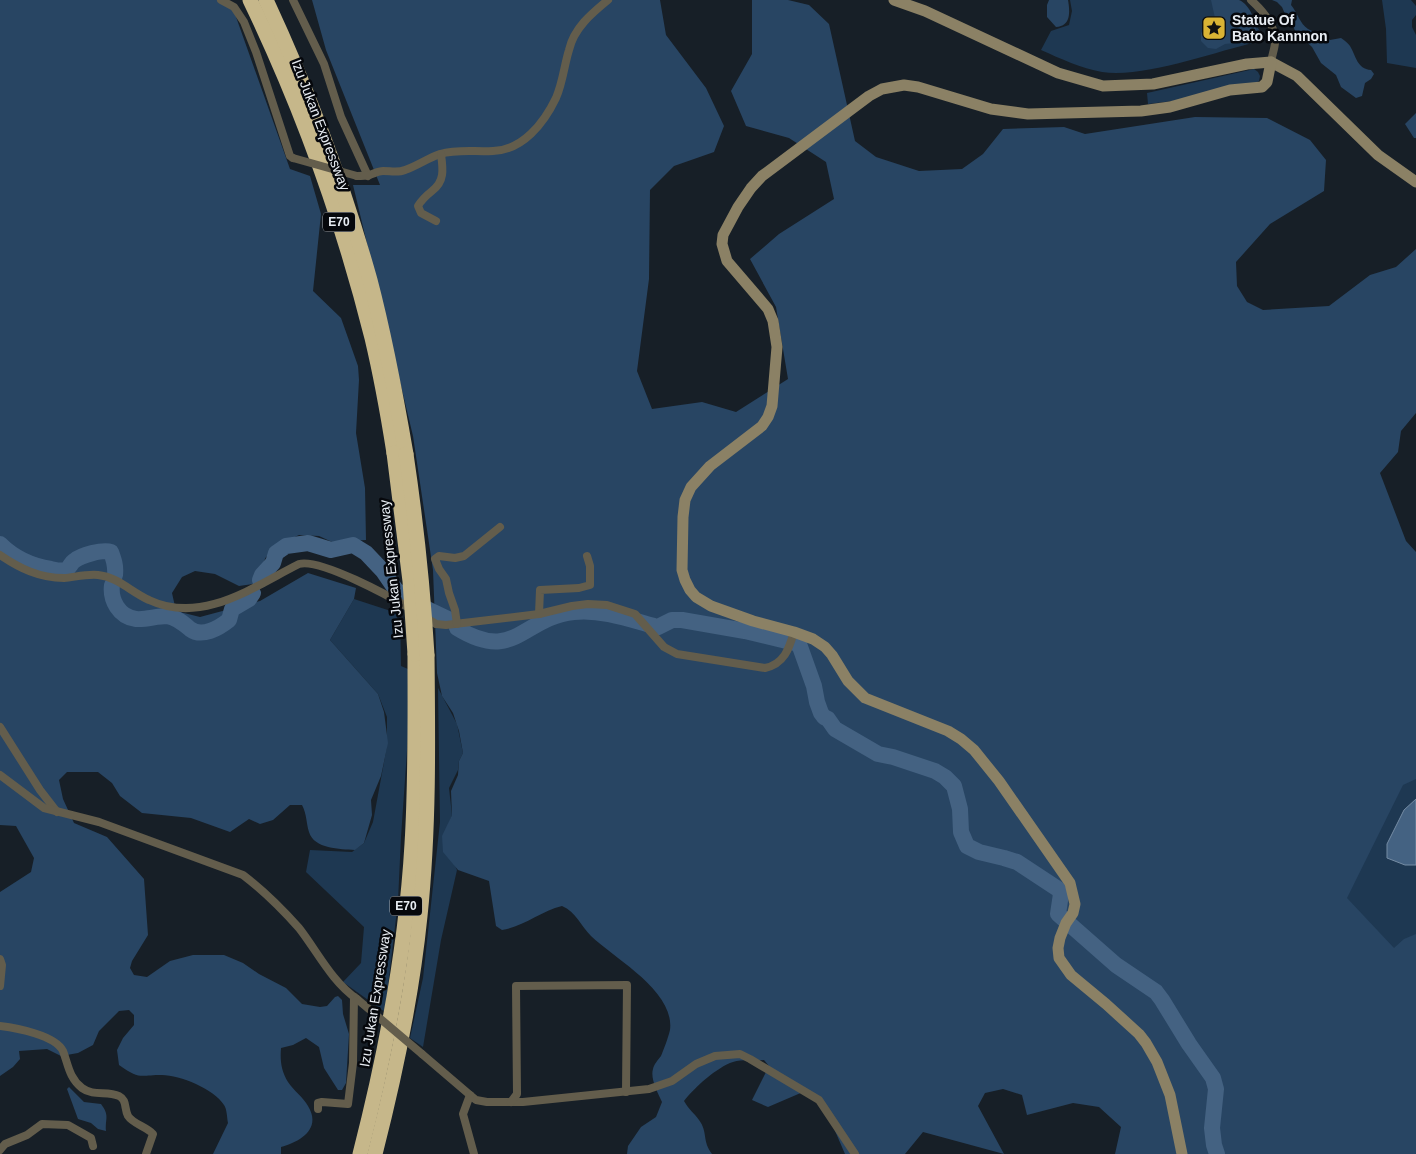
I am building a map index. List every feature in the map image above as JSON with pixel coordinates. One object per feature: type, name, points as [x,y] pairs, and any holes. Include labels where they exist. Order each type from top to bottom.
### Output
[{"type":"highway","name":"Izu Jukan Expressway","points":[[250,0],[286,76],[314,148],[336,214],[372,339],[415,514],[422,581],[421,655],[412,846],[404,922],[375,1096],[360,1154]]},
{"type":"highway","name":"Izu Jukan Expressway","points":[[266,0],[291,53],[322,133],[349,210],[370,280],[384,337],[400,454]]},
{"type":"highway","name":"Izu Jukan Expressway","points":[[375,1154],[390,1097],[409,997],[420,916],[428,777],[421,655]]},
{"type":"street","points":[[221,0],[234,7],[244,22],[256,52],[290,156],[357,176],[368,176],[382,171],[390,173],[404,171],[442,154],[456,150],[494,152],[507,148],[530,136],[555,100],[562,84],[569,48],[578,31],[586,19],[608,0]]},
{"type":"street","points":[[293,0],[324,64],[341,117],[368,176]]},
{"type":"street","points":[[1182,1154],[1170,1095],[1157,1062],[1146,1043],[1140,1034],[1076,981],[1059,958],[1060,938],[1075,904],[1070,883],[999,781],[974,750],[961,739],[948,731],[865,698],[848,681],[832,655],[814,639],[753,621],[705,603],[696,597],[690,590],[682,570],[683,517],[690,487],[710,466],[762,426],[772,406],[777,347],[774,321],[768,309],[727,261],[722,244],[723,235],[738,207],[751,188],[774,166],[869,96],[888,87],[904,85],[918,87],[991,109],[1028,114],[1140,111],[1170,107],[1230,90],[1262,87],[1267,82],[1275,41],[1272,28],[1263,13],[1251,0]]},
{"type":"street","points":[[900,1],[925,10],[1058,73],[1103,86],[1153,84],[1247,64],[1271,62],[1297,76],[1378,155],[1416,182]]},
{"type":"street","points":[[436,222],[421,213],[418,206],[421,200],[437,187],[442,180],[442,154]]},
{"type":"street","points":[[457,624],[446,579],[435,559],[440,556],[456,558],[464,556],[500,527]]},
{"type":"street","points":[[0,555],[18,567],[39,575],[64,578],[98,575],[116,580],[148,600],[161,605],[186,609],[218,604],[298,564],[307,564],[343,574],[367,585],[436,624],[457,624],[539,614],[588,604],[613,606],[635,614],[664,647],[676,654],[765,668],[772,666],[785,657],[794,632]]},
{"type":"street","points":[[539,614],[540,590],[579,588],[590,585],[590,566],[587,556]]},
{"type":"street","points":[[0,727],[40,790],[57,812]]},
{"type":"street","points":[[0,775],[44,808],[99,822],[243,876],[259,888],[283,911],[299,929],[328,970],[356,998],[476,1100],[511,1102],[649,1089],[672,1081],[696,1064],[715,1056],[740,1054],[819,1100],[856,1154]]},
{"type":"street","points":[[0,959],[2,965],[0,986]]},
{"type":"street","points":[[511,1102],[517,1094],[516,986],[626,985],[626,1092]]},
{"type":"street","points":[[318,1109],[318,1103],[322,1102],[348,1104],[353,1064],[356,998]]},
{"type":"street","points":[[0,1026],[19,1029],[55,1042],[63,1051],[71,1074],[80,1086],[89,1092],[120,1096],[124,1100],[129,1117],[153,1134],[146,1154]]},
{"type":"street","points":[[470,1095],[463,1114],[474,1154]]},
{"type":"street","points":[[0,1150],[5,1144],[27,1135],[42,1124],[68,1125],[91,1138],[93,1146]]},
{"type":"shaded area","points":[[0,0],[228,0],[235,14],[290,169],[310,176],[321,214],[313,291],[341,318],[358,366],[356,433],[365,488],[366,540],[332,542],[319,536],[299,535],[286,541],[266,557],[253,584],[239,586],[215,574],[195,571],[182,577],[172,593],[176,611],[200,617],[260,601],[308,573],[356,588],[354,599],[330,640],[378,694],[384,712],[388,743],[381,776],[371,800],[372,815],[364,843],[355,850],[328,847],[316,842],[309,832],[302,805],[290,805],[273,820],[260,824],[249,819],[230,832],[191,818],[142,813],[120,796],[112,783],[98,772],[67,772],[59,780],[63,799],[74,823],[107,837],[144,879],[148,935],[132,961],[130,968],[134,975],[147,977],[170,961],[193,955],[224,955],[243,963],[286,988],[302,1004],[320,1007],[327,1006],[338,996],[342,1000],[343,1014],[349,1034],[346,1083],[342,1090],[338,1090],[324,1068],[319,1047],[306,1038],[293,1045],[281,1048],[282,1070],[290,1085],[308,1106],[312,1114],[312,1121],[311,1128],[302,1138],[281,1147],[281,1154],[213,1154],[228,1123],[225,1107],[219,1099],[205,1088],[187,1080],[162,1075],[136,1075],[119,1065],[117,1050],[123,1038],[134,1025],[134,1015],[129,1010],[119,1011],[99,1031],[93,1045],[78,1053],[61,1056],[47,1049],[19,1051],[20,1059],[13,1067],[0,1076],[0,892],[31,872],[34,858],[16,826],[0,825]]},
{"type":"shaded area","points":[[312,0],[660,0],[666,35],[706,88],[724,126],[714,152],[674,166],[650,190],[649,279],[637,371],[652,409],[702,402],[736,412],[788,379],[776,307],[750,259],[779,234],[834,199],[826,162],[789,138],[746,126],[731,91],[752,54],[752,0],[788,0],[809,5],[829,24],[855,141],[876,157],[919,171],[962,169],[983,154],[1003,129],[1064,127],[1085,134],[1195,117],[1267,118],[1310,140],[1326,160],[1324,191],[1270,224],[1236,262],[1237,286],[1247,302],[1263,310],[1329,306],[1370,275],[1396,267],[1416,249],[1416,413],[1401,431],[1398,452],[1380,473],[1406,541],[1416,552],[1416,779],[1403,785],[1347,898],[1394,948],[1404,939],[1416,934],[1416,1154],[1115,1154],[1121,1127],[1099,1107],[1073,1103],[1027,1115],[1022,1095],[1003,1089],[985,1093],[978,1106],[1004,1154],[923,1132],[905,1154],[845,1154],[826,1110],[803,1092],[768,1107],[752,1100],[769,1066],[764,1060],[733,1062],[720,1068],[706,1078],[684,1101],[702,1124],[707,1145],[712,1154],[627,1154],[628,1146],[641,1127],[656,1117],[662,1102],[652,1073],[654,1065],[661,1056],[670,1030],[669,1016],[663,1002],[654,989],[591,936],[575,915],[562,906],[510,928],[502,930],[496,926],[489,881],[458,870],[443,852],[442,836],[452,815],[451,791],[458,775],[459,761],[463,753],[459,731],[453,713],[442,696],[437,673],[433,570],[413,436],[353,185],[380,185],[326,50]]},
{"type":"shaded area","points":[[1049,0],[1068,0],[1068,18],[1061,26],[1056,27],[1047,17]]},
{"type":"shaded area","points":[[1070,0],[1238,0],[1260,31],[1262,39],[1257,42],[1159,68],[1119,73],[1102,72],[1079,66],[1041,50],[1051,31],[1069,25],[1072,11]]},
{"type":"shaded area","points":[[1211,0],[1239,0],[1243,2],[1252,15],[1257,34],[1251,38],[1244,37],[1234,43],[1225,44],[1216,49],[1208,48],[1201,41],[1201,33],[1215,18]]},
{"type":"shaded area","points":[[1272,0],[1292,0],[1291,5],[1308,29],[1330,40],[1341,38],[1350,46],[1360,65],[1371,70],[1374,74],[1365,83],[1362,96],[1356,98],[1341,87],[1336,75],[1321,63],[1312,47],[1295,31],[1293,25],[1288,21],[1282,7]]},
{"type":"shaded area","points":[[1382,0],[1411,0],[1416,6],[1416,15],[1412,20],[1412,27],[1416,35],[1416,68],[1387,63],[1386,29]]},
{"type":"shaded area","points":[[1254,69],[1260,76],[1259,81],[1255,83],[1181,100],[1148,104],[1147,93]]},
{"type":"shaded area","points":[[1416,113],[1416,138],[1414,138],[1405,124]]},
{"type":"shaded area","points":[[354,599],[400,614],[401,666],[408,669],[409,722],[398,901],[385,1012],[343,982],[361,963],[364,927],[306,872],[310,850],[352,852],[364,843],[373,822],[387,746],[387,717],[378,694],[330,640]]},
{"type":"shaded area","points":[[438,688],[457,724],[463,753],[459,761],[458,770],[449,788],[452,815],[447,828],[449,853],[457,870],[441,940],[423,1047],[410,1038],[423,978],[440,822]]},
{"type":"shaded area","points":[[1416,764],[1416,949],[1384,953],[1342,903],[1385,777]]},
{"type":"shaded area","points":[[1416,799],[1416,865],[1405,865],[1387,858],[1387,844],[1404,810]]},
{"type":"shaded area","points":[[69,1087],[84,1102],[101,1104],[106,1114],[106,1131],[78,1119],[67,1089]]},
{"type":"waterway","points":[[260,580],[273,563],[276,553],[286,546],[308,543],[331,550],[353,545],[366,553],[383,571],[396,590],[448,619]]},
{"type":"waterway","points":[[0,544],[23,561],[59,570],[67,569],[74,561],[87,555],[103,551],[111,552],[115,575]]},
{"type":"waterway","points":[[112,585],[114,602],[120,611],[130,618],[140,619],[167,616],[200,633],[215,629],[229,620],[232,609],[249,599],[253,593]]},
{"type":"waterway","points":[[457,628],[477,638],[493,641],[506,640],[557,616],[584,611],[614,615],[658,627],[672,620],[682,620],[745,631],[799,644],[814,686],[821,713],[835,729],[878,754],[935,771],[945,777],[954,786],[960,809],[961,832],[967,846],[979,852],[1017,862],[1058,889],[1061,894],[1058,914],[1116,965],[1156,992],[1213,1078],[1216,1089],[1212,1128],[1217,1154]]},
{"type":"place","name":"Statue Of Bato Kannnon","points":[[1214,28]]}]
